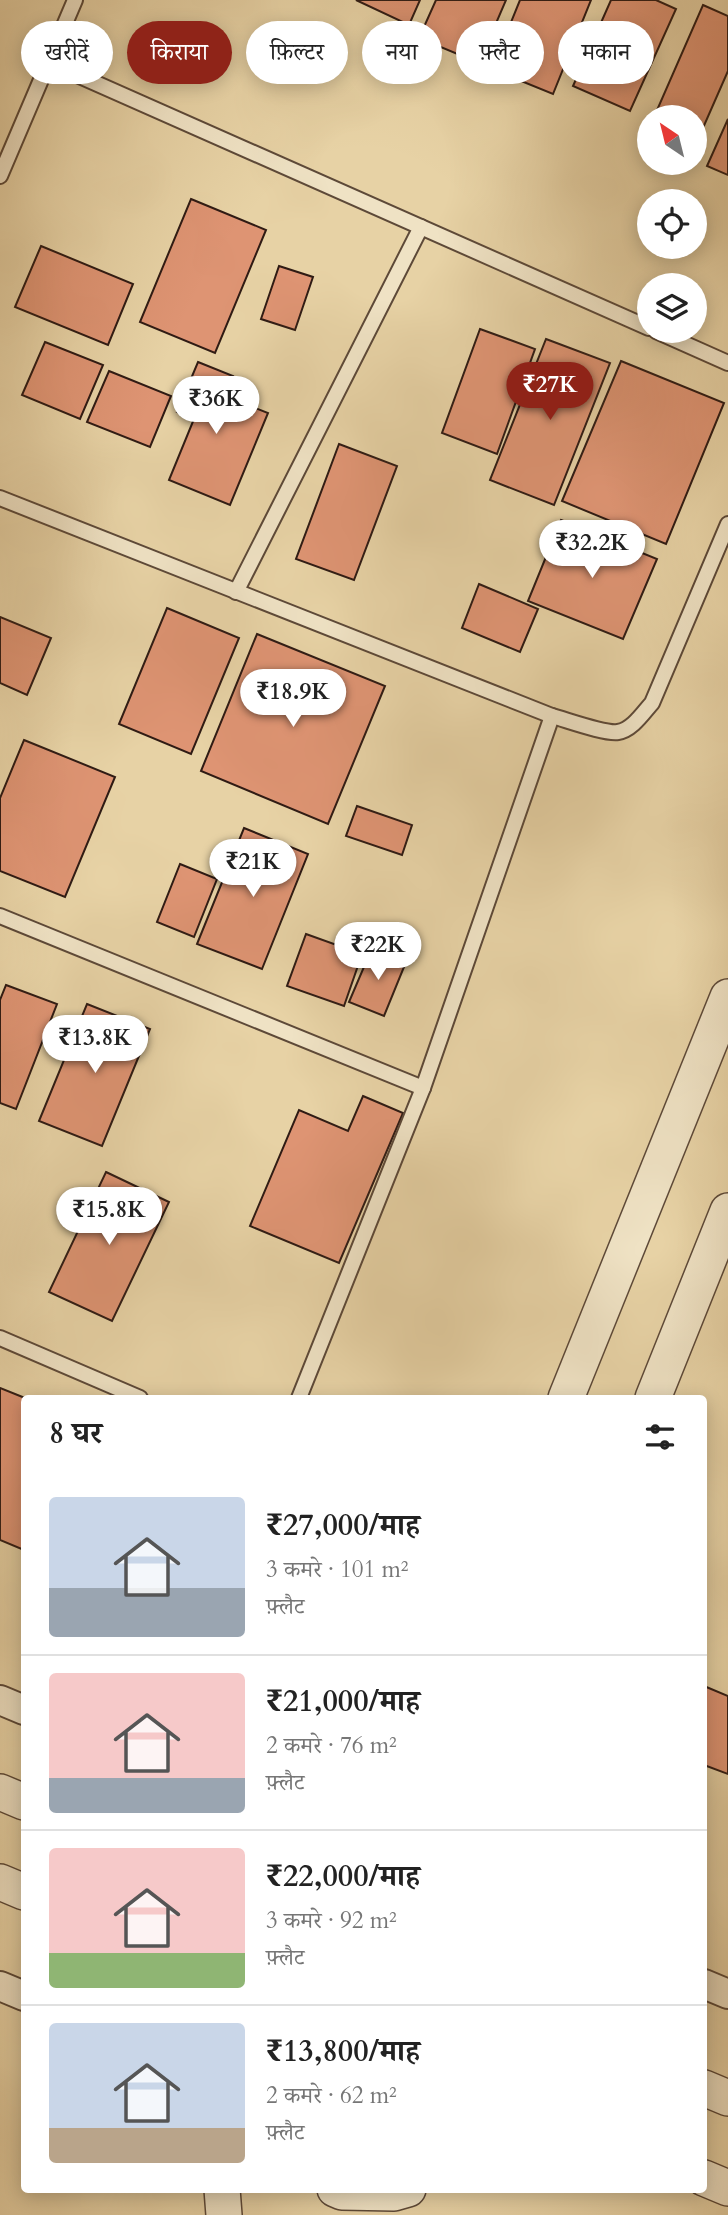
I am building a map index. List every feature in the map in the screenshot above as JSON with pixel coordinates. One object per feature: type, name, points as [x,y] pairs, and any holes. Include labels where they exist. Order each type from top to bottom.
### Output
[{"type":"street","points":[[567,1395],[728,997]]},
{"type":"street","points":[[654,1395],[728,1211]]},
{"type":"street","points":[[0,1700],[21,1709]]},
{"type":"street","points":[[0,1792],[21,1800]]},
{"type":"street","points":[[0,1882],[21,1891]]},
{"type":"street","points":[[707,1985],[728,1994]]},
{"type":"street","points":[[0,1986],[21,1995]]},
{"type":"street","points":[[707,2089],[728,2098]]},
{"type":"street","points":[[707,2179],[728,2188]]},
{"type":"street","points":[[222,2193],[224,2215]]},
{"type":"street","points":[[349,2193],[392,2199]]},
{"type":"lane","points":[[66,21],[75,0]]},
{"type":"lane","points":[[0,176],[39,84]]},
{"type":"lane","points":[[97,84],[637,323]]},
{"type":"lane","points":[[236,592],[421,228]]},
{"type":"lane","points":[[683,343],[728,363]]},
{"type":"lane","points":[[0,498],[552,716],[599,730],[618,732],[635,723],[652,703],[728,524]]},
{"type":"lane","points":[[300,1395],[423,1088],[552,716]]},
{"type":"lane","points":[[0,915],[423,1088]]},
{"type":"lane","points":[[0,1338],[133,1395]]},
{"type":"building","points":[[356,0],[420,0],[411,21],[401,21]]},
{"type":"building","points":[[436,0],[506,0],[497,21],[456,21],[456,53],[442,48],[442,21],[427,21]]},
{"type":"building","points":[[520,0],[591,0],[583,21],[558,21],[558,82],[553,94],[529,84],[544,84],[544,21],[511,21]]},
{"type":"building","points":[[611,0],[656,0],[676,9],[654,58],[654,21],[602,21]]},
{"type":"building","points":[[703,5],[728,16],[728,71],[707,119],[707,105],[659,105]]},
{"type":"building","points":[[574,84],[642,84],[630,111],[573,86]]},
{"type":"building","points":[[728,119],[728,175],[707,166]]},
{"type":"building","points":[[191,199],[266,230],[215,353],[140,322]]},
{"type":"building","points":[[41,246],[133,284],[108,345],[15,307]]},
{"type":"building","points":[[279,266],[313,277],[295,330],[261,319]]},
{"type":"building","points":[[480,329],[535,349],[497,454],[442,433]]},
{"type":"building","points":[[546,339],[610,363],[554,505],[490,480]]},
{"type":"building","points":[[45,342],[103,365],[80,419],[22,395]]},
{"type":"building","points":[[621,361],[724,403],[666,544],[562,501]]},
{"type":"building","points":[[198,362],[233,376],[225,396],[268,413],[230,505],[169,480],[194,419],[177,412]]},
{"type":"building","points":[[109,371],[171,396],[150,447],[87,422]]},
{"type":"building","points":[[339,444],[397,466],[354,580],[296,559]]},
{"type":"building","points":[[561,520],[657,559],[623,639],[528,601]]},
{"type":"building","points":[[479,584],[538,609],[520,652],[462,628]]},
{"type":"building","points":[[167,608],[239,638],[191,754],[119,724]]},
{"type":"building","points":[[0,617],[51,638],[27,695],[0,683]]},
{"type":"building","points":[[257,634],[385,686],[328,824],[201,771]]},
{"type":"building","points":[[24,740],[115,777],[65,897],[0,871],[0,798]]},
{"type":"building","points":[[357,806],[412,825],[402,855],[346,836]]},
{"type":"building","points":[[244,828],[308,854],[262,969],[197,944]]},
{"type":"building","points":[[180,864],[217,879],[194,937],[157,922]]},
{"type":"building","points":[[306,934],[362,954],[344,1006],[287,986]]},
{"type":"building","points":[[372,948],[406,962],[384,1016],[349,1002]]},
{"type":"building","points":[[6,985],[57,1004],[16,1109],[0,1103],[0,1000]]},
{"type":"building","points":[[87,1004],[150,1029],[102,1146],[39,1121]]},
{"type":"building","points":[[363,1096],[403,1113],[339,1263],[250,1226],[299,1110],[348,1131]]},
{"type":"building","points":[[106,1172],[169,1202],[112,1321],[49,1292]]},
{"type":"building","points":[[0,1388],[21,1396],[21,1549],[0,1540]]},
{"type":"building","points":[[707,1687],[728,1696],[728,1774],[707,1766]]}]
